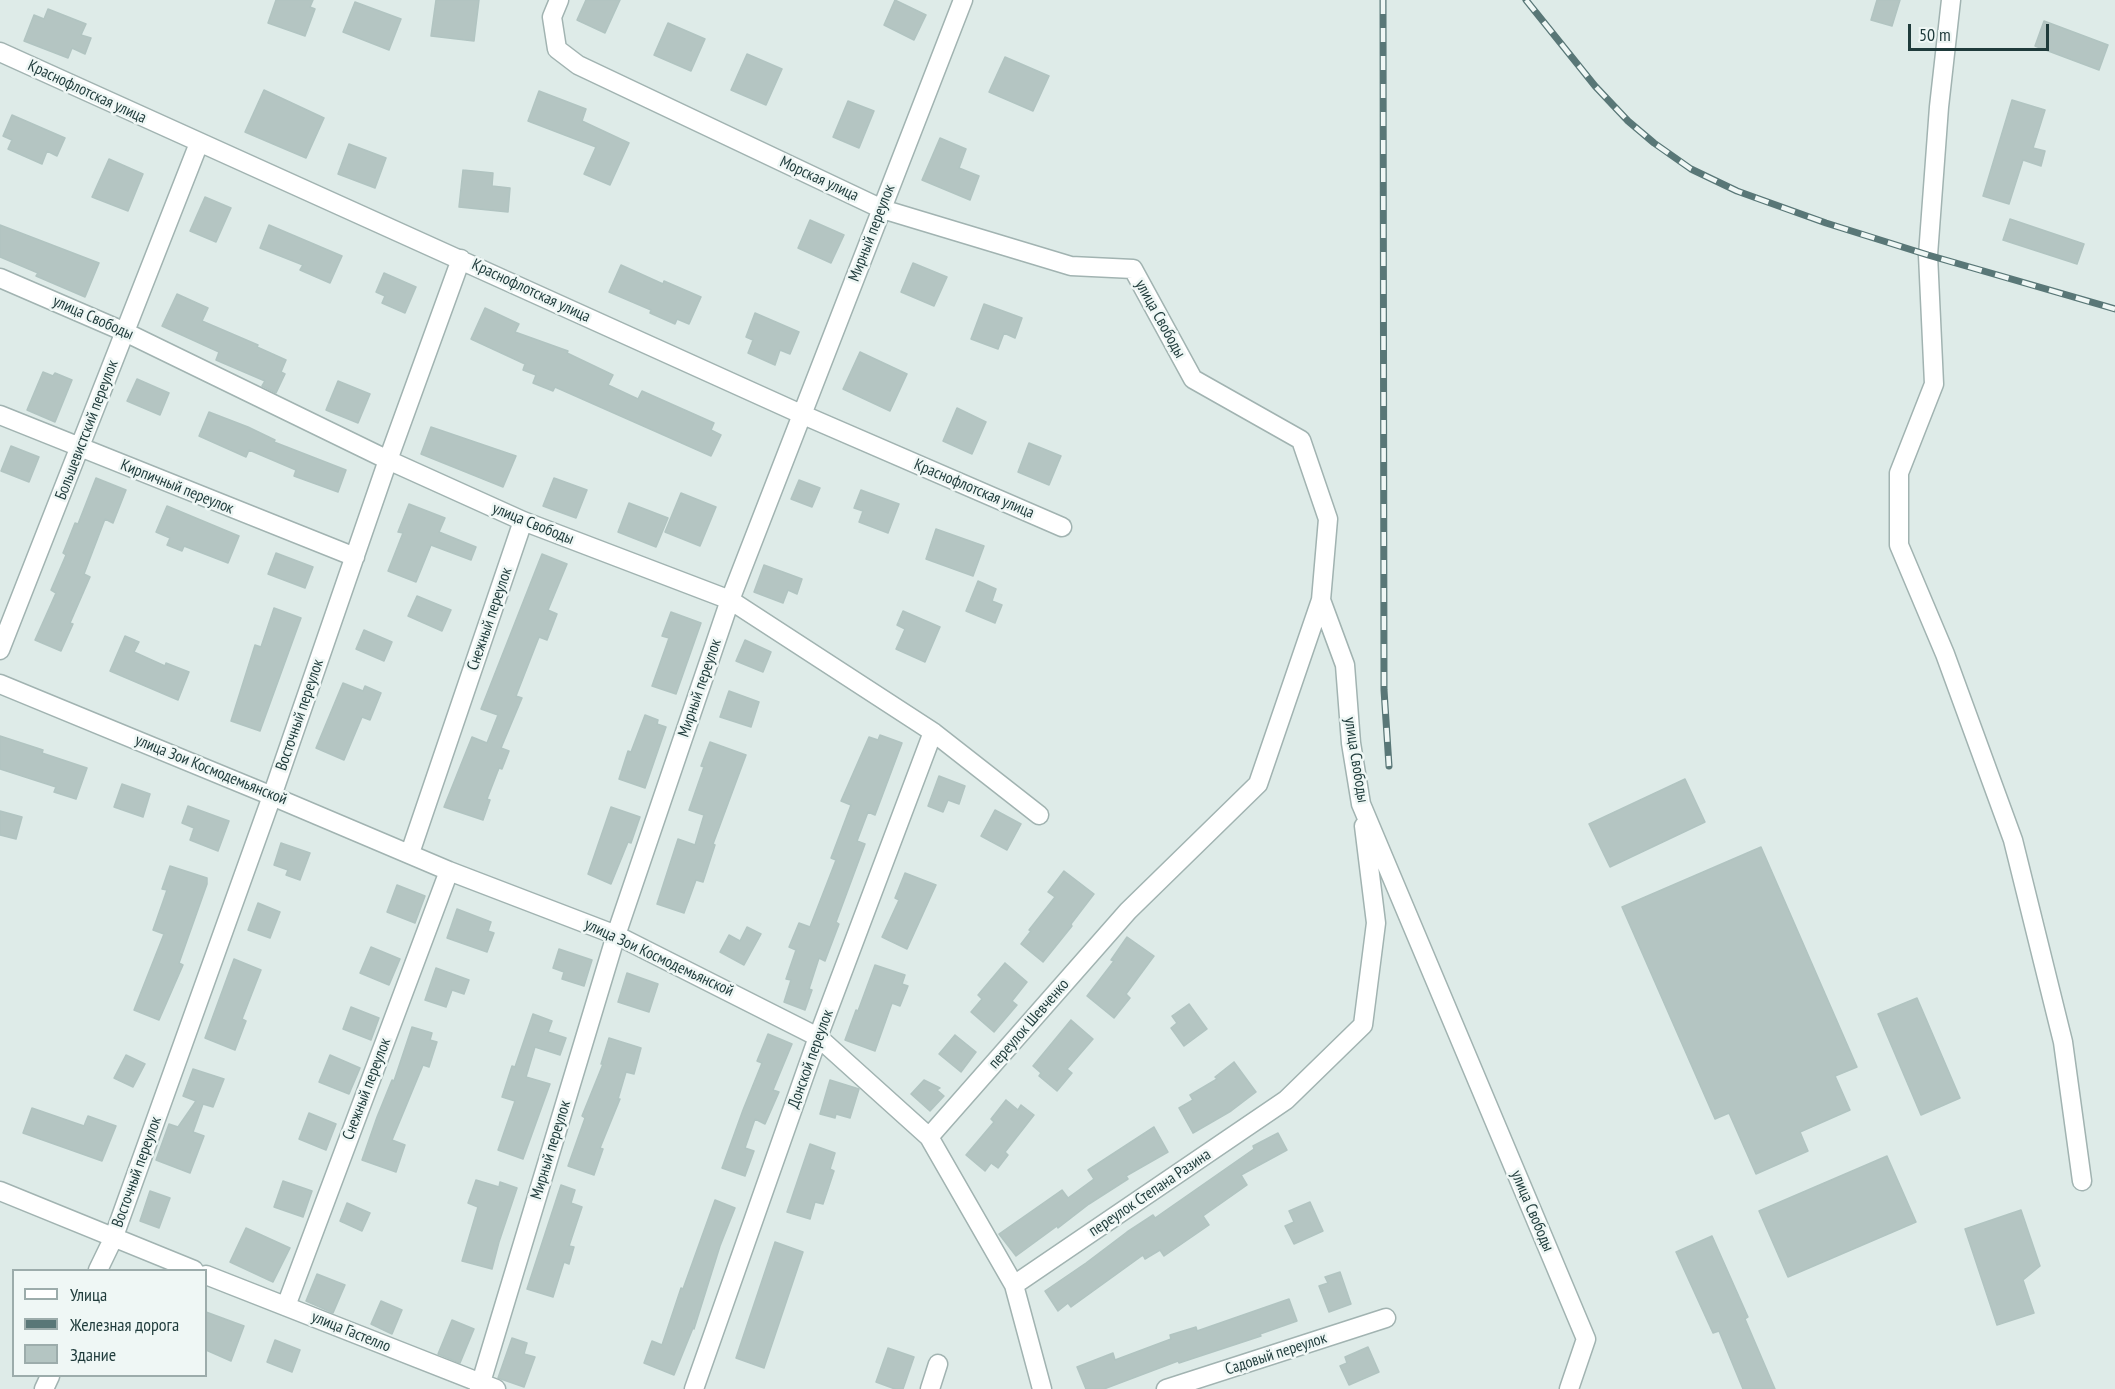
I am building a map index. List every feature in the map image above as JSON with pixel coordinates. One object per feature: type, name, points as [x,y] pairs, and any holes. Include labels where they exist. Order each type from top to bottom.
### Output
[{"type":"street","name":"Морская улица","points":[[559,0],[552,17],[556,49],[578,65],[882,209],[1071,266]]},
{"type":"street","name":"Мирный переулок","points":[[485,1387],[616,935],[730,600],[963,0]]},
{"type":"street","points":[[1951,0],[1939,107],[1928,255],[1934,384],[1899,473],[1899,544],[1945,654],[2013,840],[2063,1042],[2082,1180]]},
{"type":"street","name":"Краснофлотская улица","points":[[0,52],[801,414],[1062,527]]},
{"type":"street","name":"Большевистский переулок","points":[[0,650],[199,143]]},
{"type":"street","name":"Восточный переулок","points":[[98,1269],[113,1239],[461,259]]},
{"type":"street","name":"улица Свободы","points":[[1071,266],[1133,269],[1193,379],[1301,440],[1328,519],[1321,600],[1345,665],[1351,743],[1361,804],[1586,1339],[1569,1389]]},
{"type":"street","name":"улица Свободы","points":[[0,278],[125,332],[388,460],[523,521],[730,600],[933,732],[1038,815]]},
{"type":"street","name":"Кирпичный переулок","points":[[0,416],[355,557]]},
{"type":"street","name":"Снежный переулок","points":[[410,854],[523,521]]},
{"type":"street","name":"переулок Шевченко","points":[[929,1137],[1128,910],[1258,784],[1321,600]]},
{"type":"street","name":"улица Зои Космодемьянской","points":[[0,684],[449,871],[616,935],[818,1036],[929,1137],[1014,1285],[1042,1389]]},
{"type":"street","name":"Донской переулок","points":[[694,1389],[818,1036],[933,732]]},
{"type":"street","name":"переулок Степана Разина","points":[[1014,1285],[1286,1100],[1363,1025],[1376,922],[1361,804]]},
{"type":"street","name":"Снежный переулок","points":[[285,1306],[449,871]]},
{"type":"street","points":[[0,1191],[113,1239],[191,1269]]},
{"type":"street","name":"улица Гастелло","points":[[207,1275],[485,1387]]},
{"type":"street","name":"Садовый переулок","points":[[1166,1389],[1386,1318]]},
{"type":"street","points":[[930,1389],[938,1364]]},
{"type":"building","points":[[276,0],[313,0],[310,7],[315,9],[305,36],[268,23]]},
{"type":"building","points":[[436,0],[479,0],[474,41],[431,36]]},
{"type":"building","points":[[586,0],[620,0],[605,33],[577,20]]},
{"type":"building","points":[[895,0],[926,15],[914,40],[884,25]]},
{"type":"building","points":[[1877,0],[1900,0],[1892,26],[1871,20]]},
{"type":"building","points":[[355,2],[401,19],[389,50],[343,32]]},
{"type":"building","points":[[48,9],[86,24],[81,35],[91,38],[85,54],[72,48],[68,58],[24,41],[34,15],[44,19]]},
{"type":"building","points":[[2044,21],[2108,45],[2099,70],[2035,46]]},
{"type":"building","points":[[668,23],[705,39],[691,71],[654,55]]},
{"type":"building","points":[[747,54],[782,69],[766,105],[731,90]]},
{"type":"building","points":[[1005,57],[1049,76],[1033,111],[989,92]]},
{"type":"building","points":[[264,90],[324,118],[306,158],[245,132]]},
{"type":"building","points":[[539,91],[586,109],[582,121],[629,143],[610,185],[584,174],[596,147],[528,121]]},
{"type":"building","points":[[2012,100],[2045,110],[2033,148],[2045,151],[2041,166],[2023,160],[2009,204],[1983,196]]},
{"type":"building","points":[[848,101],[874,111],[859,148],[833,137]]},
{"type":"building","points":[[12,115],[65,138],[57,156],[47,151],[42,164],[8,149],[12,140],[3,136]]},
{"type":"building","points":[[940,138],[966,149],[959,168],[979,176],[970,200],[922,180]]},
{"type":"building","points":[[349,144],[386,158],[375,188],[338,174]]},
{"type":"building","points":[[109,159],[143,174],[128,211],[92,197]]},
{"type":"building","points":[[463,170],[493,173],[492,186],[510,188],[508,212],[459,207]]},
{"type":"building","points":[[205,197],[231,208],[216,242],[190,231]]},
{"type":"building","points":[[2010,219],[2084,244],[2077,264],[2003,240]]},
{"type":"building","points":[[810,220],[844,235],[831,263],[798,248]]},
{"type":"building","points":[[0,225],[99,263],[85,297],[36,276],[38,273],[0,257]]},
{"type":"building","points":[[269,225],[342,256],[330,283],[300,270],[303,265],[260,248]]},
{"type":"building","points":[[913,263],[947,277],[934,306],[901,292]]},
{"type":"building","points":[[621,265],[663,284],[664,281],[701,297],[689,324],[677,319],[675,324],[650,313],[651,310],[609,292]]},
{"type":"building","points":[[384,273],[416,287],[405,313],[382,303],[385,296],[376,292]]},
{"type":"building","points":[[177,294],[208,308],[202,321],[258,345],[257,347],[286,360],[281,372],[285,374],[276,393],[262,386],[265,381],[216,360],[219,352],[162,326]]},
{"type":"building","points":[[984,304],[1022,318],[1015,338],[1004,333],[998,349],[971,339]]},
{"type":"building","points":[[485,308],[519,324],[515,332],[568,351],[567,353],[613,375],[608,385],[638,399],[642,391],[714,423],[711,430],[721,435],[711,456],[555,387],[553,391],[533,383],[536,375],[523,370],[525,364],[471,339]]},
{"type":"building","points":[[755,313],[799,332],[790,354],[780,350],[775,365],[748,353],[753,340],[746,337]]},
{"type":"building","points":[[860,352],[907,374],[890,411],[843,389]]},
{"type":"building","points":[[43,372],[53,376],[55,373],[72,380],[55,422],[27,410]]},
{"type":"building","points":[[137,379],[169,393],[160,415],[127,401]]},
{"type":"building","points":[[338,381],[370,394],[358,423],[326,410]]},
{"type":"building","points":[[957,408],[986,422],[972,454],[943,441]]},
{"type":"building","points":[[209,412],[248,427],[275,440],[274,442],[346,470],[338,492],[294,476],[296,470],[249,450],[246,457],[199,436]]},
{"type":"building","points":[[431,427],[516,456],[503,487],[421,454]]},
{"type":"building","points":[[1029,443],[1061,456],[1049,485],[1018,472]]},
{"type":"building","points":[[11,446],[39,457],[29,482],[1,471]]},
{"type":"building","points":[[96,478],[126,490],[113,523],[105,519],[84,574],[90,577],[70,623],[73,624],[61,651],[35,640],[56,593],[51,590],[66,555],[63,553],[75,523],[78,524]]},
{"type":"building","points":[[554,478],[587,490],[576,518],[543,506]]},
{"type":"building","points":[[799,480],[820,488],[812,507],[791,499]]},
{"type":"building","points":[[861,490],[899,504],[888,533],[859,522],[863,511],[854,508]]},
{"type":"building","points":[[681,493],[716,507],[700,546],[665,532]]},
{"type":"building","points":[[629,503],[668,518],[656,547],[618,532]]},
{"type":"building","points":[[409,504],[445,518],[439,532],[476,547],[471,560],[431,545],[416,582],[388,571],[403,533],[398,532]]},
{"type":"building","points":[[167,506],[239,536],[228,563],[184,546],[182,551],[167,545],[170,538],[156,532]]},
{"type":"building","points":[[936,529],[984,546],[973,576],[926,559]]},
{"type":"building","points":[[276,553],[313,567],[305,588],[268,574]]},
{"type":"building","points":[[542,554],[567,564],[548,610],[557,614],[547,640],[539,637],[516,696],[522,698],[501,748],[509,751],[502,769],[499,768],[487,799],[490,800],[483,820],[444,807],[472,737],[487,743],[498,715],[481,709]]},
{"type":"building","points":[[764,565],[802,579],[797,594],[788,590],[783,603],[754,592]]},
{"type":"building","points":[[978,581],[996,589],[992,601],[1002,605],[995,623],[966,611]]},
{"type":"building","points":[[417,596],[451,610],[442,631],[408,616]]},
{"type":"building","points":[[274,608],[301,618],[260,731],[231,721],[255,645],[261,647]]},
{"type":"building","points":[[903,611],[940,627],[925,662],[896,649],[905,629],[897,625]]},
{"type":"building","points":[[671,612],[701,623],[676,694],[652,686],[669,638],[662,636]]},
{"type":"building","points":[[364,630],[392,642],[384,661],[356,649]]},
{"type":"building","points":[[125,636],[139,642],[134,652],[165,666],[166,663],[189,672],[178,700],[110,671]]},
{"type":"building","points":[[745,640],[771,652],[763,672],[736,661]]},
{"type":"building","points":[[343,683],[363,691],[365,686],[381,693],[370,720],[362,717],[344,760],[316,748]]},
{"type":"building","points":[[729,691],[759,702],[751,727],[720,717]]},
{"type":"building","points":[[645,715],[658,720],[657,724],[666,727],[645,788],[619,779],[628,751],[631,752]]},
{"type":"building","points":[[880,735],[902,743],[875,815],[868,812],[857,841],[865,844],[836,922],[839,924],[825,961],[819,958],[805,1010],[784,1002],[791,980],[786,979],[796,950],[789,947],[799,923],[810,927],[836,860],[831,858],[851,805],[841,801],[869,737],[878,740]]},
{"type":"building","points":[[0,736],[87,768],[76,799],[54,792],[56,787],[0,769]]},
{"type":"building","points":[[710,742],[746,755],[713,844],[715,845],[703,882],[696,880],[684,913],[657,904],[678,839],[695,845],[704,815],[689,810]]},
{"type":"building","points":[[939,776],[965,786],[959,804],[948,800],[943,812],[928,806]]},
{"type":"building","points":[[1685,779],[1705,822],[1610,867],[1589,824]]},
{"type":"building","points":[[122,784],[150,794],[143,817],[114,807]]},
{"type":"building","points":[[188,806],[229,821],[218,851],[190,840],[194,828],[182,823]]},
{"type":"building","points":[[611,807],[640,817],[631,843],[628,842],[611,884],[588,874]]},
{"type":"building","points":[[995,810],[1021,824],[1007,850],[981,836]]},
{"type":"building","points":[[0,811],[22,817],[16,839],[0,835]]},
{"type":"building","points":[[281,843],[310,853],[300,880],[286,875],[288,870],[274,865]]},
{"type":"building","points":[[1761,847],[1857,1067],[1835,1076],[1850,1110],[1800,1132],[1808,1151],[1756,1174],[1729,1113],[1715,1119],[1622,907]]},
{"type":"building","points":[[170,866],[207,878],[207,884],[179,963],[183,965],[159,1020],[134,1010],[164,934],[153,930],[167,890],[162,889]]},
{"type":"building","points":[[1064,871],[1094,894],[1043,962],[1021,944],[1055,897],[1048,892]]},
{"type":"building","points":[[905,873],[936,885],[907,949],[882,937],[899,900],[895,898]]},
{"type":"building","points":[[397,885],[425,896],[415,923],[387,912]]},
{"type":"building","points":[[258,903],[280,912],[270,938],[248,930]]},
{"type":"building","points":[[457,909],[491,922],[488,931],[494,933],[487,952],[447,938]]},
{"type":"building","points":[[747,927],[761,934],[744,965],[720,952],[729,935],[740,941]]},
{"type":"building","points":[[1127,937],[1154,956],[1126,994],[1130,998],[1114,1018],[1087,996],[1114,961],[1111,960]]},
{"type":"building","points":[[371,947],[400,959],[389,985],[360,973]]},
{"type":"building","points":[[559,949],[592,960],[584,986],[562,979],[564,972],[553,968]]},
{"type":"building","points":[[234,959],[261,970],[242,1019],[246,1021],[235,1050],[205,1038]]},
{"type":"building","points":[[1005,963],[1027,982],[1012,1001],[1017,1005],[994,1032],[971,1012],[982,999],[978,995]]},
{"type":"building","points":[[875,965],[905,975],[902,984],[908,986],[900,1006],[892,1003],[875,1051],[845,1040]]},
{"type":"building","points":[[436,968],[469,980],[464,994],[452,990],[446,1007],[425,1000]]},
{"type":"building","points":[[627,973],[658,984],[649,1012],[618,1002]]},
{"type":"building","points":[[1917,998],[1960,1098],[1921,1115],[1878,1014]]},
{"type":"building","points":[[1189,1004],[1207,1029],[1184,1046],[1171,1028],[1177,1023],[1172,1016]]},
{"type":"building","points":[[351,1007],[379,1018],[371,1040],[343,1029]]},
{"type":"building","points":[[533,1014],[552,1021],[548,1032],[566,1038],[560,1055],[535,1047],[526,1077],[550,1084],[523,1159],[498,1150],[515,1101],[502,1097]]},
{"type":"building","points":[[1071,1020],[1093,1039],[1067,1069],[1072,1073],[1057,1091],[1039,1076],[1041,1073],[1033,1066]]},
{"type":"building","points":[[412,1027],[432,1033],[430,1040],[437,1042],[429,1067],[423,1065],[392,1140],[405,1145],[396,1172],[362,1160],[377,1117],[392,1080],[394,1081]]},
{"type":"building","points":[[768,1034],[792,1044],[773,1090],[779,1092],[765,1124],[755,1119],[745,1148],[754,1151],[745,1176],[722,1168],[762,1063],[757,1061]]},
{"type":"building","points":[[955,1035],[976,1052],[961,1072],[939,1054]]},
{"type":"building","points":[[609,1038],[641,1048],[634,1074],[626,1072],[618,1099],[620,1099],[600,1148],[603,1149],[594,1175],[568,1166],[585,1118],[582,1116],[603,1064],[601,1064]]},
{"type":"building","points":[[126,1055],[145,1064],[133,1087],[114,1078]]},
{"type":"building","points":[[330,1055],[360,1068],[349,1094],[319,1082]]},
{"type":"building","points":[[1234,1062],[1256,1092],[1231,1111],[1193,1133],[1179,1108],[1193,1100],[1190,1095],[1217,1079],[1215,1077]]},
{"type":"building","points":[[193,1069],[224,1079],[213,1107],[203,1104],[193,1132],[204,1136],[190,1173],[156,1160],[169,1124],[178,1127],[196,1101],[183,1096]]},
{"type":"building","points":[[830,1080],[859,1089],[850,1118],[836,1114],[835,1118],[820,1114]]},
{"type":"building","points":[[924,1080],[940,1088],[937,1090],[944,1096],[930,1111],[911,1094]]},
{"type":"building","points":[[1006,1100],[1018,1110],[1021,1105],[1034,1115],[1005,1152],[1008,1155],[998,1168],[991,1163],[985,1171],[966,1155],[994,1122],[991,1119]]},
{"type":"building","points":[[32,1108],[84,1126],[88,1116],[116,1126],[102,1161],[23,1133]]},
{"type":"building","points":[[309,1113],[336,1124],[326,1150],[299,1139]]},
{"type":"building","points":[[1154,1127],[1168,1152],[1126,1176],[1128,1179],[1016,1256],[999,1234],[1062,1190],[1068,1198],[1094,1179],[1088,1170]]},
{"type":"building","points":[[1278,1133],[1287,1150],[1241,1175],[1247,1185],[1203,1216],[1209,1225],[1164,1256],[1160,1250],[1145,1259],[1143,1255],[1071,1307],[1068,1303],[1058,1311],[1045,1291],[1127,1232],[1153,1215],[1155,1218],[1254,1149],[1253,1146]]},
{"type":"building","points":[[810,1144],[835,1153],[830,1169],[834,1171],[823,1204],[815,1202],[810,1219],[787,1212]]},
{"type":"building","points":[[1887,1156],[1916,1222],[1788,1277],[1759,1211]]},
{"type":"building","points":[[476,1180],[499,1187],[500,1182],[517,1188],[492,1269],[462,1261],[478,1207],[468,1203]]},
{"type":"building","points":[[283,1181],[312,1191],[303,1217],[274,1207]]},
{"type":"building","points":[[561,1185],[575,1190],[571,1203],[582,1207],[569,1246],[574,1247],[569,1264],[564,1262],[553,1297],[527,1289]]},
{"type":"building","points":[[150,1191],[170,1198],[159,1228],[140,1221]]},
{"type":"building","points":[[715,1200],[735,1208],[720,1246],[694,1329],[674,1375],[644,1363],[652,1341],[662,1345]]},
{"type":"building","points":[[1310,1202],[1323,1231],[1294,1244],[1285,1226],[1294,1222],[1289,1211]]},
{"type":"building","points":[[347,1203],[370,1213],[362,1231],[340,1221]]},
{"type":"building","points":[[2021,1210],[2040,1266],[2023,1280],[2034,1313],[1997,1325],[1965,1229]]},
{"type":"building","points":[[246,1228],[290,1248],[273,1282],[230,1262]]},
{"type":"building","points":[[1712,1236],[1748,1317],[1745,1319],[1775,1389],[1743,1389],[1719,1331],[1713,1333],[1676,1252]]},
{"type":"building","points":[[775,1242],[803,1252],[764,1368],[736,1358]]},
{"type":"building","points":[[1340,1272],[1351,1304],[1329,1312],[1319,1286],[1328,1283],[1325,1277]]},
{"type":"building","points":[[317,1274],[345,1285],[333,1313],[306,1301]]},
{"type":"building","points":[[1289,1299],[1297,1321],[1260,1334],[1261,1336],[1179,1363],[1178,1361],[1104,1389],[1086,1389],[1077,1367],[1113,1353],[1115,1360],[1171,1339],[1170,1335],[1196,1327],[1197,1331]]},
{"type":"building","points":[[381,1301],[402,1310],[392,1334],[371,1324]]},
{"type":"building","points":[[207,1312],[244,1326],[231,1361],[207,1350]]},
{"type":"building","points":[[452,1320],[474,1329],[460,1363],[438,1354]]},
{"type":"building","points":[[512,1338],[527,1343],[524,1354],[535,1357],[524,1387],[498,1378]]},
{"type":"building","points":[[275,1340],[300,1350],[292,1372],[267,1362]]},
{"type":"building","points":[[1368,1347],[1379,1372],[1349,1385],[1340,1366],[1347,1363],[1345,1357]]},
{"type":"building","points":[[888,1348],[914,1357],[903,1389],[895,1389],[876,1382]]},
{"type":"railway","points":[[1383,0],[1384,690],[1389,766]]},
{"type":"railway","points":[[1526,0],[1595,86],[1628,121],[1691,169],[1737,191],[1826,223],[2115,309]]}]
